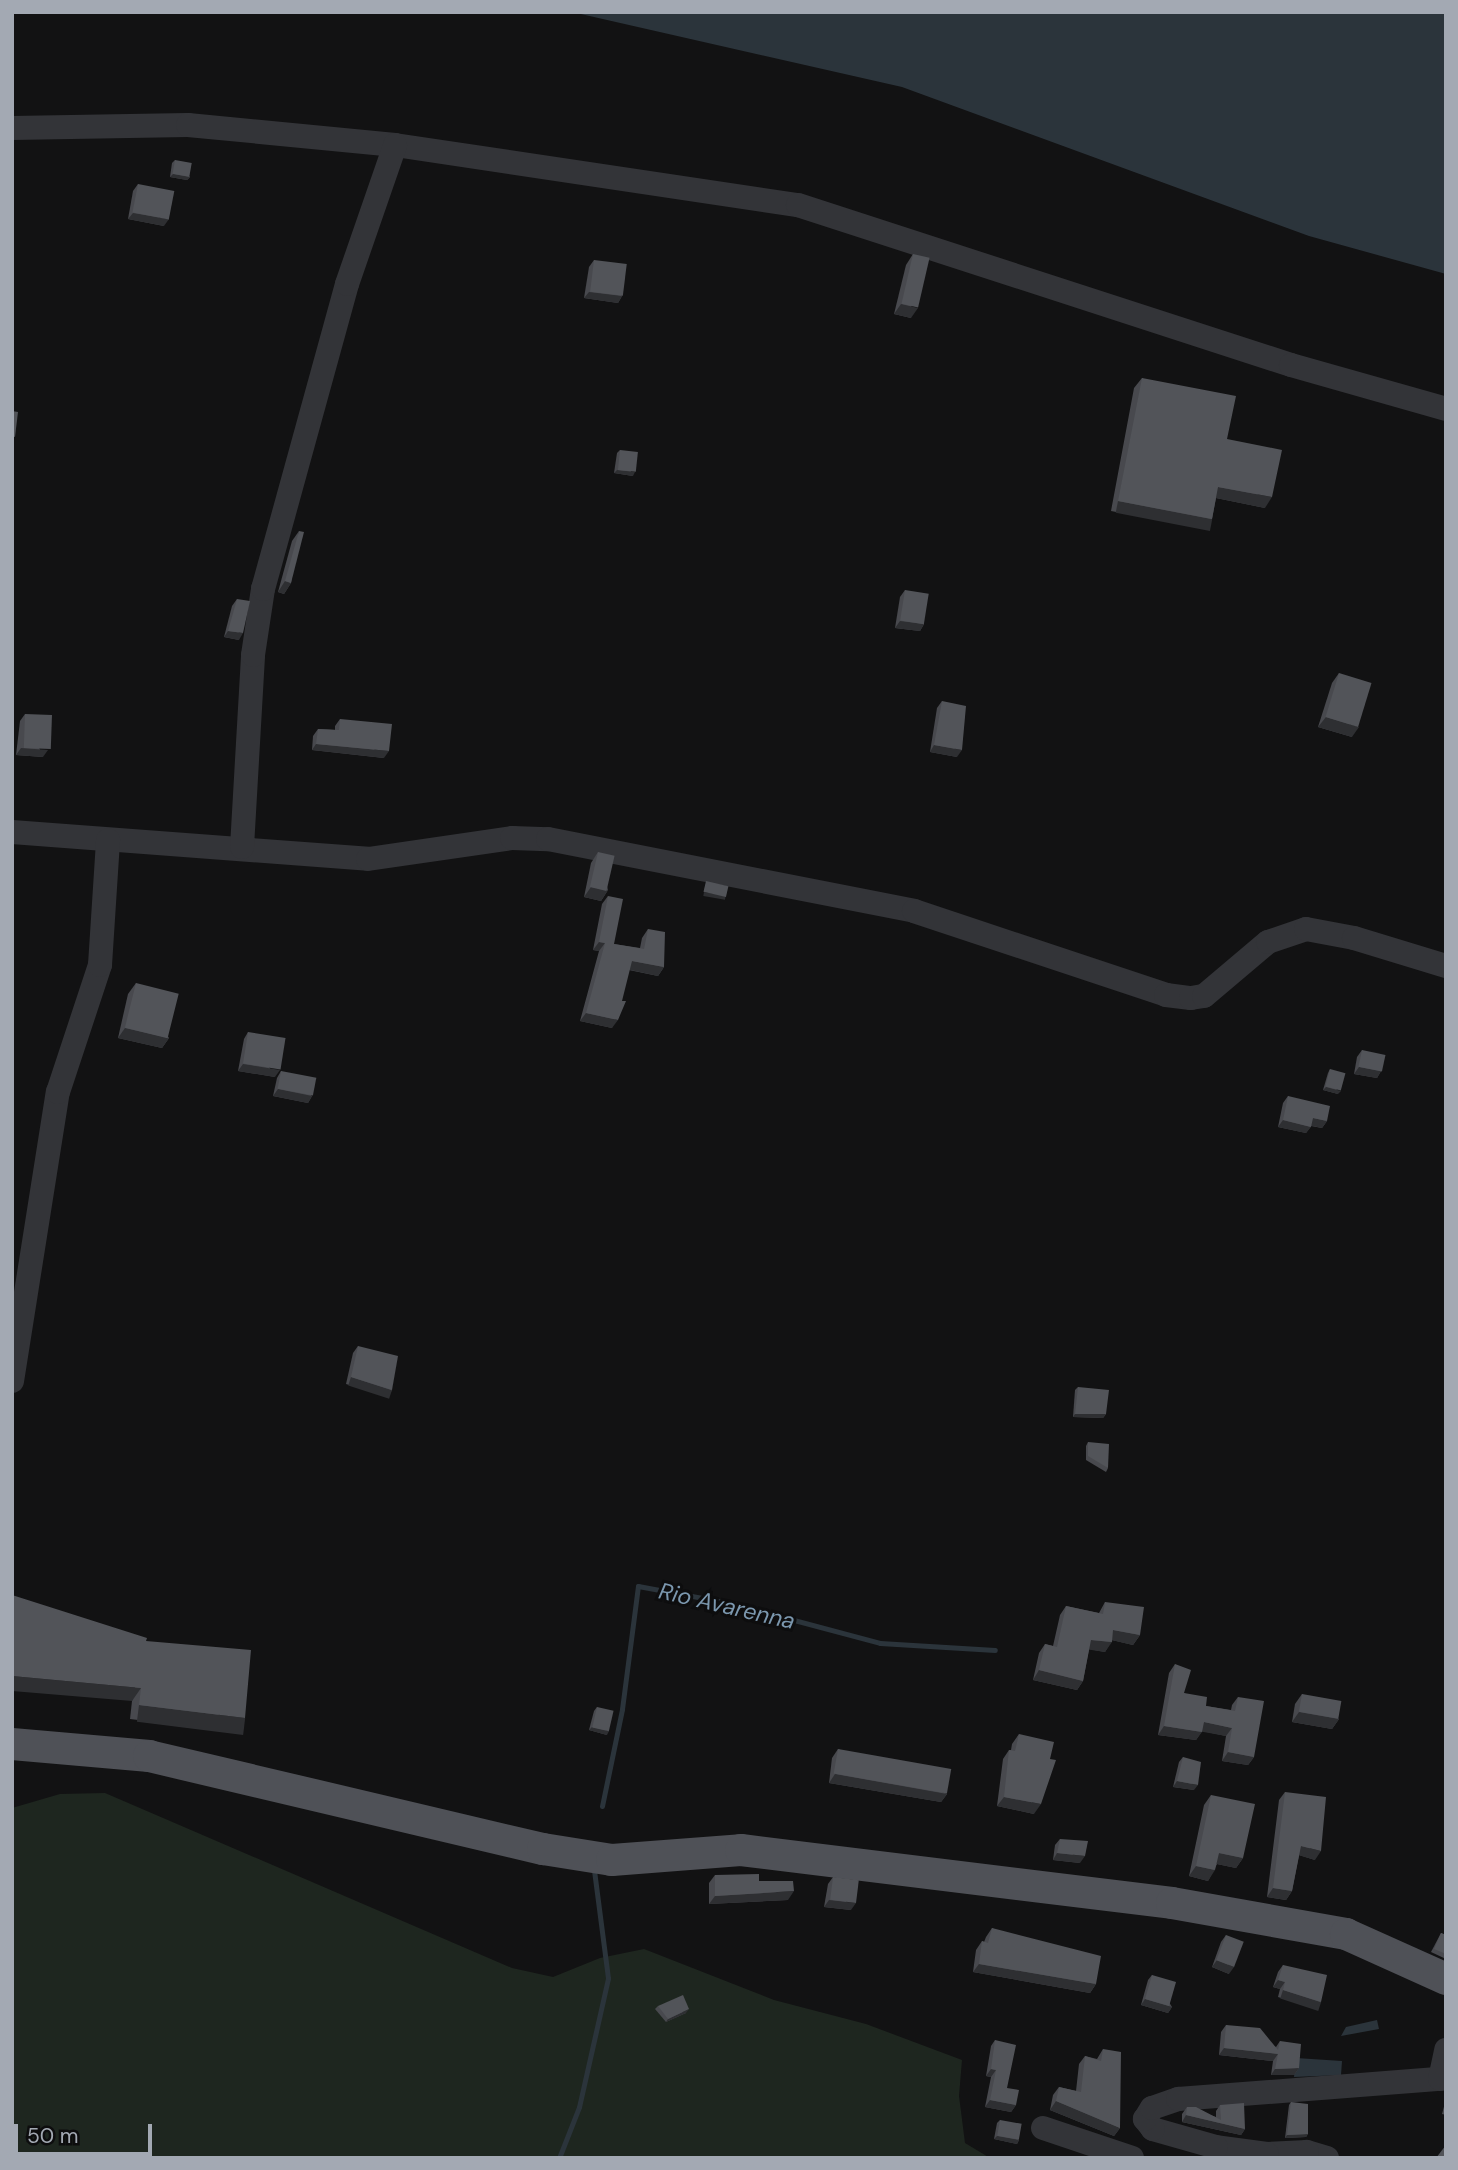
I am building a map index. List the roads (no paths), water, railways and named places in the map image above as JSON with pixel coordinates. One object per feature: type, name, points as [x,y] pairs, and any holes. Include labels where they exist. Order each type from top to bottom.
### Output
[{"type":"main road","points":[[12,1744],[149,1756],[543,1849],[612,1860],[741,1850],[1172,1903],[1346,1934],[1446,1979]]},
{"type":"street","points":[[12,128],[188,125],[395,145],[798,205],[1291,365],[1446,409]]},
{"type":"street","points":[[242,847],[254,641],[263,589],[347,284],[395,145]]},
{"type":"street","points":[[12,832],[242,847],[368,859],[512,838],[548,839],[914,911],[1166,995],[1191,999],[1204,996],[1268,942],[1306,929],[1446,966]]},
{"type":"street","points":[[12,1381],[58,1093],[100,965],[108,840]]},
{"type":"street","points":[[1327,2158],[1307,2152],[1217,2152],[1153,2130],[1147,2126],[1147,2114],[1178,2099],[1440,2079],[1446,2050]]},
{"type":"street","points":[[1043,2128],[1132,2158]]},
{"type":"waterway","name":"Rio Avarenna","points":[[602,1806],[622,1709],[638,1586],[730,1603],[880,1643],[995,1650]]},
{"type":"waterway","points":[[559,2158],[579,2107],[608,1978],[594,1870]]}]
